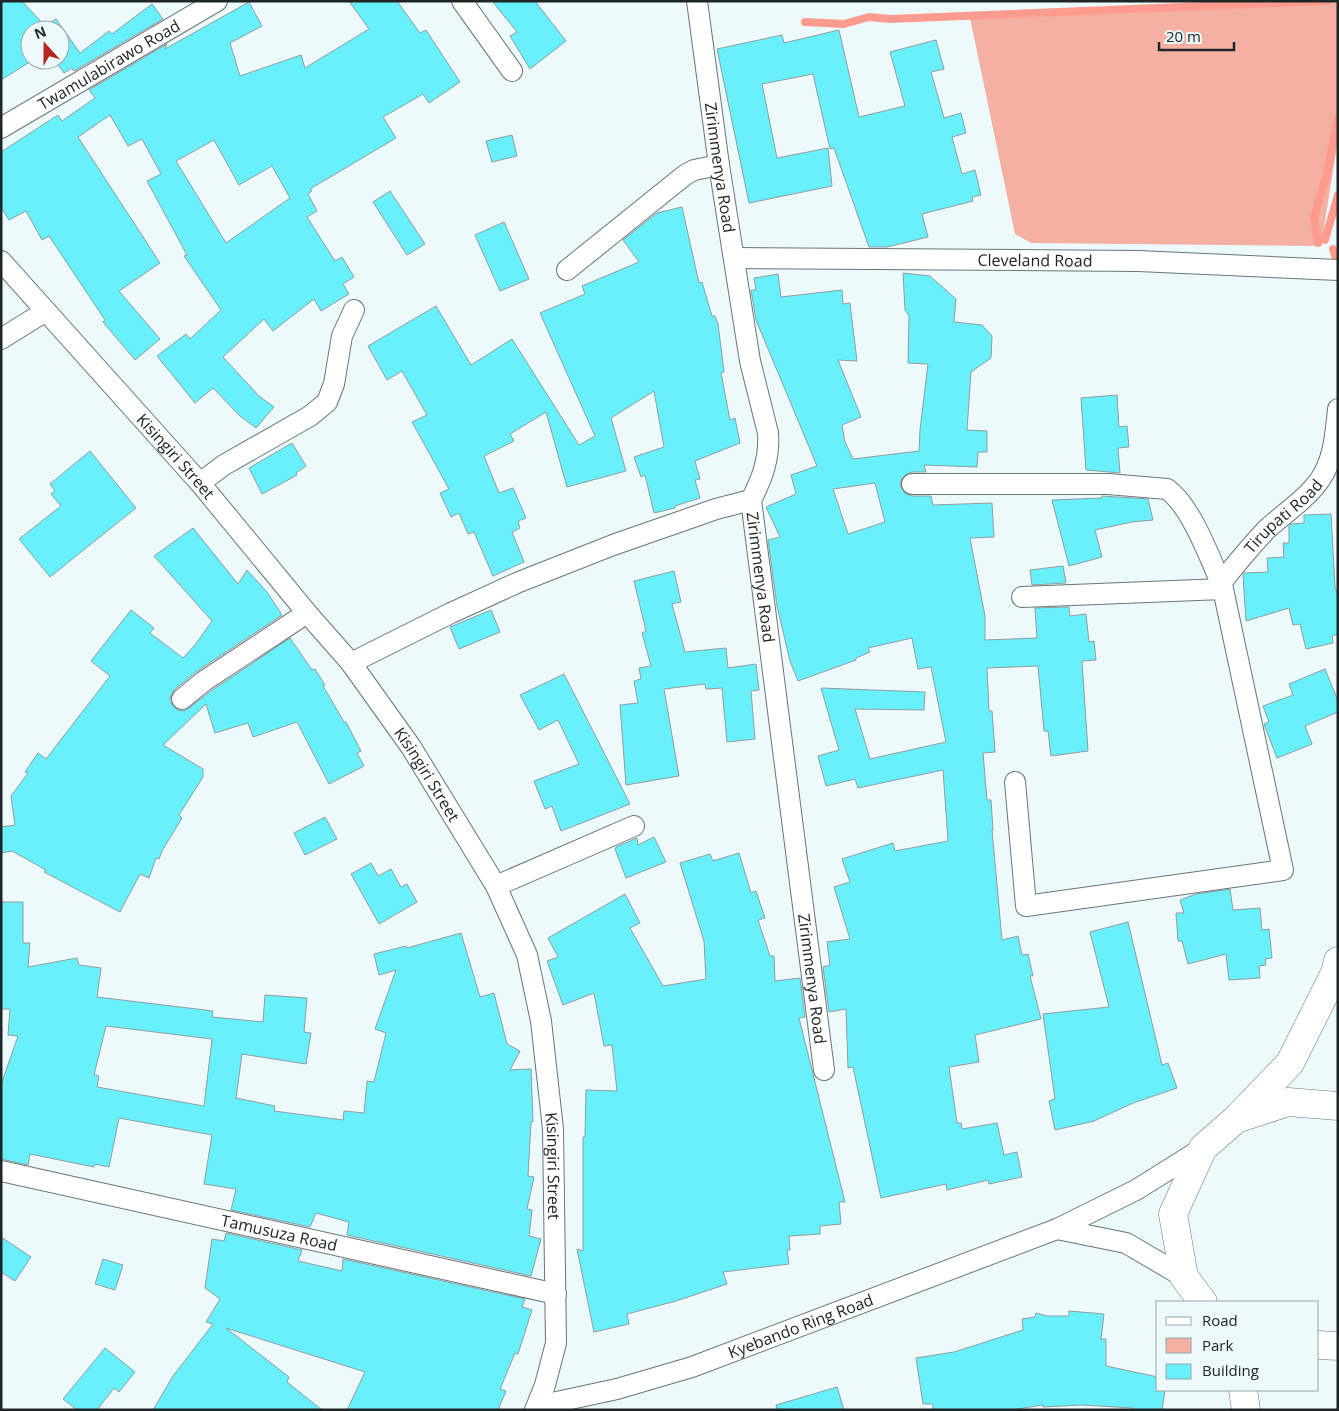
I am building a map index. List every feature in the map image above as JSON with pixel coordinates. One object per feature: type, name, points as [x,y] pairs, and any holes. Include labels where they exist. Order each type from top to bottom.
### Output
[{"type":"main road","points":[[1202,1301],[1184,1276],[1173,1214],[1203,1148],[1236,1119],[1290,1063],[1338,961]]},
{"type":"main road","points":[[1236,1119],[1288,1102],[1338,1106]]},
{"type":"main road","points":[[1319,1345],[1338,1346]]},
{"type":"main road","points":[[1243,1391],[1246,1410]]},
{"type":"street","name":"Twamulabirawo Road","points":[[1,128],[217,1]]},
{"type":"street","points":[[462,1],[512,71]]},
{"type":"street","name":"Zirimmenya Road","points":[[698,1],[719,165],[750,361],[765,420],[769,445],[765,469],[751,500],[824,1070]]},
{"type":"street","points":[[567,270],[685,175],[694,170],[719,165]]},
{"type":"street","name":"Cleveland Road","points":[[734,258],[1138,261],[1338,270]]},
{"type":"street","name":"Kisingiri Street","points":[[1,261],[200,483],[307,613],[351,663],[411,747],[496,886],[527,955],[541,1021],[553,1130],[556,1343],[551,1365],[536,1408]]},
{"type":"street","points":[[200,483],[224,465],[310,416],[327,402],[334,384],[342,336],[354,310]]},
{"type":"street","points":[[1,339],[46,311]]},
{"type":"street","name":"Tirupati Road","points":[[1222,586],[1266,531],[1315,486],[1324,473],[1330,460],[1338,409]]},
{"type":"street","points":[[912,484],[1108,484],[1167,489],[1174,494],[1185,510],[1222,586],[1283,870],[1026,906],[1015,782]]},
{"type":"street","points":[[351,663],[450,613],[519,582],[613,545],[716,509],[751,500]]},
{"type":"street","points":[[1022,597],[1222,586]]},
{"type":"street","points":[[182,699],[204,681],[307,613]]},
{"type":"street","points":[[496,886],[634,826]]},
{"type":"street","name":"Kyebando Ring Road","points":[[536,1408],[618,1389],[692,1366],[1057,1229],[1136,1190],[1203,1148]]},
{"type":"street","name":"Tamusuza Road","points":[[1,1171],[556,1294]]},
{"type":"street","points":[[1057,1229],[1126,1243],[1184,1276]]},
{"type":"green space","points":[[1338,2],[1338,140],[1321,246],[1031,243],[1015,234],[970,18]]},
{"type":"building","points":[[1,1],[22,1],[39,20],[20,20],[20,68],[1,80]]},
{"type":"building","points":[[349,1],[397,1],[420,33],[426,30],[460,82],[429,103],[423,94],[383,117],[396,138],[310,189],[312,191],[308,194],[317,211],[307,217],[335,261],[342,257],[354,277],[343,284],[349,294],[321,311],[314,299],[273,331],[264,319],[223,357],[259,396],[274,407],[256,428],[240,416],[213,388],[195,403],[157,356],[186,334],[190,339],[221,310],[184,256],[187,255],[147,181],[161,174],[142,139],[128,146],[110,115],[78,137],[160,263],[119,291],[160,339],[135,360],[103,322],[105,320],[49,236],[42,240],[26,211],[9,220],[1,207],[1,152],[58,115],[62,121],[95,98],[89,90],[167,44],[165,49],[249,2],[262,26],[230,43],[240,76],[301,55],[305,68],[369,29]],"holes":[[[214,140],[239,185],[272,166],[290,198],[226,243],[176,161]]]},
{"type":"building","points":[[492,1],[535,1],[566,41],[530,69],[510,36],[517,32]]},
{"type":"building","points":[[152,4],[163,19],[74,71],[72,68],[70,69],[70,39],[80,53],[109,31],[112,34]]},
{"type":"building","points":[[839,30],[859,117],[905,106],[890,52],[936,40],[944,69],[931,72],[944,118],[961,113],[966,133],[952,137],[962,174],[975,170],[981,195],[972,197],[973,201],[922,214],[928,237],[887,247],[869,247],[834,148],[830,149],[813,74],[762,84],[777,158],[828,148],[832,186],[749,203],[717,49],[782,35],[784,43]]},
{"type":"building","points":[[512,135],[517,156],[492,162],[486,141]]},
{"type":"building","points":[[390,191],[425,244],[407,255],[373,202]]},
{"type":"building","points":[[682,207],[699,283],[702,282],[712,316],[715,316],[718,324],[724,372],[721,373],[730,420],[735,418],[740,443],[695,461],[700,479],[695,480],[700,498],[675,506],[675,508],[654,513],[645,475],[641,477],[634,457],[664,447],[654,391],[611,418],[626,471],[567,487],[546,412],[510,434],[514,441],[484,456],[499,493],[513,488],[526,518],[518,521],[520,528],[512,532],[524,562],[493,576],[474,532],[468,534],[459,513],[451,517],[440,493],[449,489],[412,422],[427,415],[402,371],[387,380],[368,346],[436,306],[471,365],[512,339],[579,445],[595,436],[540,313],[585,294],[582,286],[639,262],[623,240],[657,213]]},
{"type":"building","points":[[504,222],[529,279],[500,291],[475,235]]},
{"type":"building","points":[[903,273],[930,276],[956,299],[954,322],[982,325],[992,336],[991,358],[971,372],[967,430],[987,431],[987,452],[978,452],[977,467],[924,465],[926,472],[912,472],[902,478],[900,484],[902,489],[906,494],[912,496],[931,496],[933,505],[992,503],[994,537],[970,538],[985,616],[985,640],[1037,638],[1035,608],[1069,607],[1070,616],[1086,614],[1089,642],[1094,641],[1096,660],[1082,661],[1088,751],[1051,756],[1048,731],[1044,731],[1038,666],[987,668],[989,711],[992,711],[995,752],[983,753],[987,800],[991,800],[1002,940],[1018,936],[1022,955],[1028,954],[1033,976],[1030,976],[1041,1019],[975,1035],[979,1062],[949,1067],[957,1123],[961,1123],[962,1129],[997,1123],[1004,1155],[1017,1152],[1022,1177],[989,1184],[988,1180],[947,1190],[946,1184],[881,1198],[853,1067],[848,1068],[846,1009],[829,1012],[823,967],[830,965],[827,942],[850,939],[834,887],[850,882],[842,859],[893,843],[895,851],[948,841],[943,770],[858,788],[855,779],[826,786],[818,756],[839,750],[821,688],[925,692],[924,710],[855,709],[870,759],[946,742],[931,667],[918,669],[912,638],[868,648],[870,652],[856,658],[856,660],[798,681],[790,661],[777,606],[768,540],[780,537],[766,507],[796,494],[791,475],[817,466],[756,320],[751,290],[756,290],[754,278],[778,274],[781,297],[842,290],[843,304],[850,303],[857,361],[838,360],[861,417],[842,425],[845,442],[853,459],[919,451],[928,364],[908,363],[909,316],[905,310]],"holes":[[[875,483],[885,522],[848,534],[833,489]]]},
{"type":"building","points":[[1117,395],[1119,427],[1127,426],[1129,447],[1118,448],[1120,473],[1086,470],[1081,398]]},
{"type":"building","points":[[292,443],[306,466],[296,473],[297,475],[262,494],[249,468]]},
{"type":"building","points":[[90,451],[136,508],[50,577],[19,539],[61,506],[51,494],[55,491],[50,484]]},
{"type":"building","points":[[1102,496],[1148,499],[1153,520],[1132,522],[1095,530],[1102,557],[1069,566],[1052,500],[1102,498]]},
{"type":"building","points":[[1331,514],[1335,587],[1338,597],[1338,634],[1332,636],[1333,643],[1306,649],[1300,624],[1293,625],[1289,608],[1246,621],[1243,575],[1244,573],[1268,572],[1267,558],[1284,557],[1283,543],[1289,543],[1289,526],[1291,524],[1304,523],[1304,515]]},
{"type":"building","points":[[193,528],[238,584],[247,570],[267,592],[282,615],[197,671],[174,690],[170,700],[173,706],[183,711],[189,708],[290,638],[312,670],[315,669],[325,685],[323,686],[344,722],[346,722],[361,751],[357,753],[364,766],[329,784],[297,722],[253,737],[248,723],[215,733],[206,704],[163,745],[203,769],[203,777],[179,815],[182,818],[159,859],[156,858],[149,878],[140,874],[120,912],[44,872],[46,870],[12,851],[1,853],[1,827],[15,825],[11,796],[28,773],[25,772],[38,753],[46,759],[110,676],[91,661],[131,610],[154,628],[150,633],[183,658],[212,621],[154,556]]},
{"type":"building","points":[[1063,566],[1066,583],[1032,585],[1030,570]]},
{"type":"building","points":[[674,571],[681,602],[672,604],[685,652],[726,648],[728,668],[756,664],[759,690],[751,691],[755,739],[727,742],[722,688],[706,689],[705,684],[664,689],[679,776],[626,785],[620,705],[638,703],[634,681],[641,679],[639,668],[651,666],[642,633],[646,631],[634,581]]},
{"type":"building","points":[[491,610],[500,632],[459,649],[450,627]]},
{"type":"building","points":[[1325,669],[1338,701],[1338,712],[1305,726],[1312,744],[1277,758],[1264,724],[1269,722],[1263,706],[1293,695],[1289,684]]},
{"type":"building","points":[[564,674],[630,804],[561,831],[552,806],[545,809],[534,781],[579,764],[558,720],[539,730],[520,695]]},
{"type":"building","points":[[325,817],[337,839],[305,855],[294,833]]},
{"type":"building","points":[[654,837],[666,862],[626,878],[615,849],[616,847],[637,838],[638,845]]},
{"type":"building","points":[[739,853],[751,893],[756,891],[765,918],[758,920],[770,956],[774,956],[775,981],[800,978],[805,1017],[799,1018],[845,1202],[839,1202],[841,1224],[820,1226],[820,1234],[789,1236],[790,1250],[787,1250],[789,1264],[723,1272],[727,1284],[676,1301],[627,1314],[629,1324],[594,1332],[577,1249],[583,1251],[583,1137],[585,1137],[586,1090],[617,1091],[612,1045],[604,1046],[594,993],[563,1005],[547,961],[558,957],[548,938],[625,894],[640,923],[630,928],[663,986],[706,979],[704,941],[680,863],[710,854],[713,861]]},
{"type":"building","points":[[371,863],[378,876],[391,869],[401,887],[407,884],[417,902],[379,924],[351,874]]},
{"type":"building","points":[[1230,889],[1233,910],[1260,908],[1262,930],[1269,929],[1272,958],[1265,959],[1266,965],[1259,966],[1260,978],[1229,980],[1226,954],[1188,964],[1182,941],[1178,941],[1176,913],[1184,913],[1180,900],[1196,894]]},
{"type":"building","points":[[1,902],[23,902],[23,943],[30,943],[28,967],[77,958],[79,965],[101,968],[97,997],[213,1011],[212,1017],[263,1022],[265,995],[307,998],[304,1032],[311,1033],[306,1064],[242,1054],[236,1098],[275,1106],[274,1111],[343,1120],[344,1111],[364,1113],[367,1081],[374,1082],[386,1033],[375,1029],[396,970],[379,975],[374,954],[406,946],[407,948],[461,933],[480,997],[494,993],[507,1044],[520,1051],[510,1070],[531,1069],[533,1122],[531,1122],[528,1176],[534,1177],[527,1209],[532,1210],[529,1236],[541,1239],[531,1276],[347,1235],[349,1222],[316,1213],[310,1227],[231,1210],[236,1189],[204,1184],[212,1135],[119,1118],[109,1167],[95,1164],[94,1167],[30,1154],[28,1165],[1,1159],[1,1085],[18,1036],[8,1035],[10,1009],[1,1009]],"holes":[[[106,1026],[212,1039],[204,1106],[97,1087],[99,1076],[94,1075]]]},
{"type":"building","points":[[1128,922],[1162,1065],[1168,1063],[1177,1088],[1133,1103],[1094,1121],[1055,1130],[1049,1101],[1055,1099],[1043,1014],[1109,1007],[1090,932]]},
{"type":"building","points":[[226,1233],[302,1250],[298,1261],[342,1271],[343,1259],[525,1299],[522,1307],[532,1310],[518,1354],[515,1353],[500,1389],[506,1391],[498,1410],[347,1410],[365,1372],[226,1328],[289,1377],[287,1382],[322,1410],[153,1410],[173,1376],[213,1324],[206,1322],[220,1299],[205,1288],[212,1239],[224,1241]]},
{"type":"building","points":[[1,1237],[31,1257],[15,1281],[1,1272]]},
{"type":"building","points":[[103,1259],[123,1265],[115,1290],[95,1284]]},
{"type":"building","points":[[1069,1311],[1104,1314],[1101,1339],[1106,1339],[1106,1366],[1156,1377],[1156,1391],[1165,1391],[1162,1410],[1132,1410],[1133,1408],[1082,1405],[1043,1407],[1043,1405],[1011,1410],[933,1410],[933,1404],[923,1404],[916,1358],[954,1352],[1023,1330],[1022,1319],[1035,1317],[1036,1313],[1047,1316],[1069,1316]]},
{"type":"building","points":[[105,1348],[135,1372],[119,1392],[114,1388],[97,1410],[77,1410],[63,1399]]},
{"type":"building","points":[[837,1387],[844,1410],[777,1410],[776,1405]]},
{"type":"waterway","points":[[805,22],[844,24],[869,17],[890,19],[1327,1]]},
{"type":"waterway","points":[[1318,243],[1314,217],[1326,177],[1338,118]]},
{"type":"waterway","points":[[1325,240],[1338,195]]},
{"type":"waterway","points":[[1333,249],[1338,265]]}]
